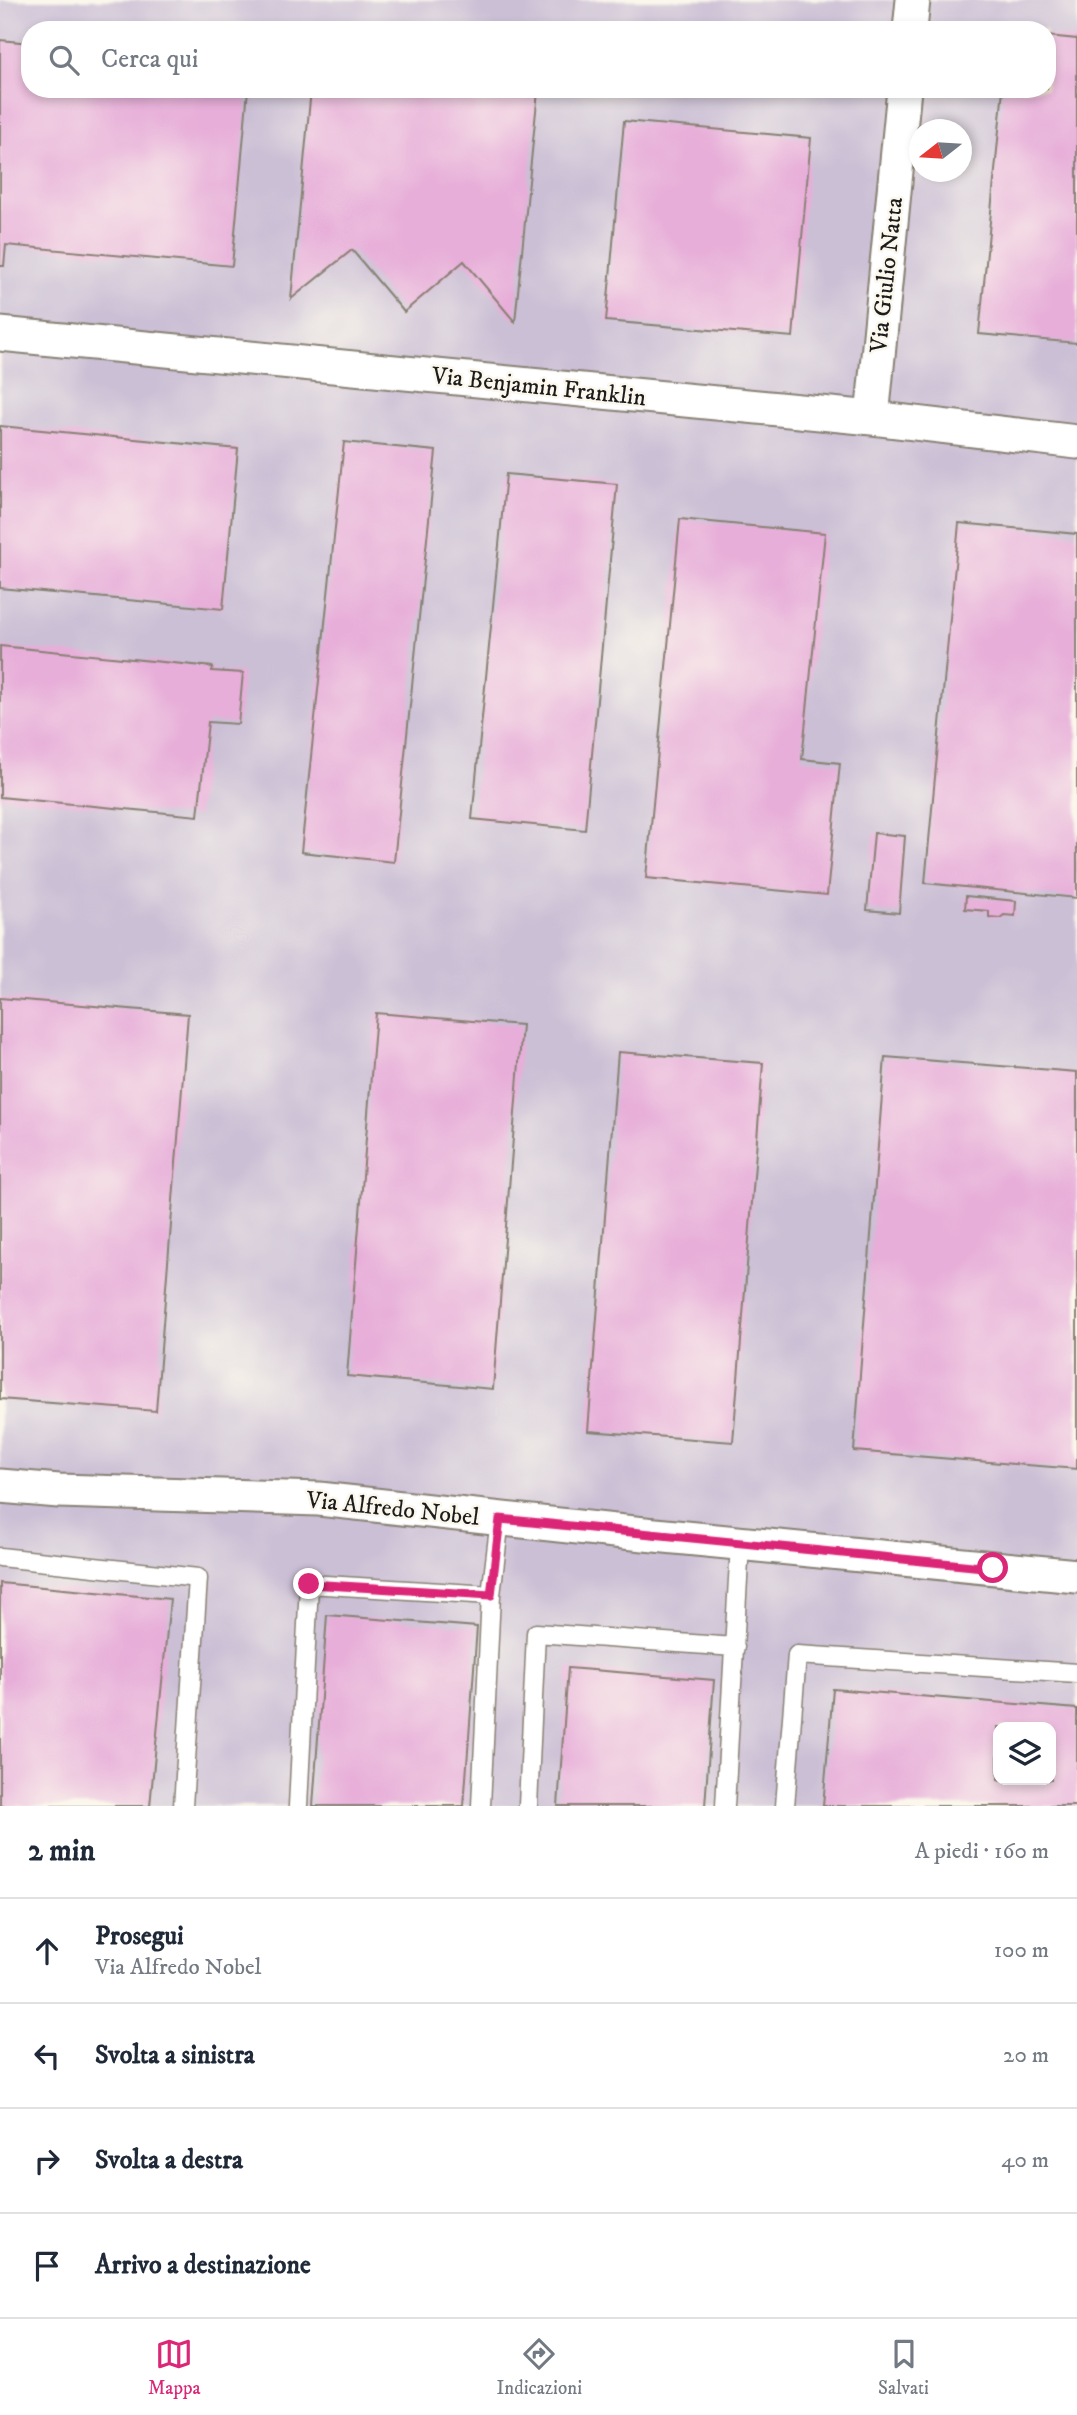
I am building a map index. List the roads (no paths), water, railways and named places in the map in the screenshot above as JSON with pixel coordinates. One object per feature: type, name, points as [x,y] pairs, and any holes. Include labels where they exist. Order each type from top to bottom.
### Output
[{"type":"street","points":[[911,21],[913,0]]},
{"type":"street","name":"Via Giulio Natta","points":[[872,418],[903,98]]},
{"type":"street","name":"Via Benjamin Franklin","points":[[0,334],[872,418],[1077,442]]},
{"type":"street","name":"Via Alfredo Nobel","points":[[0,1486],[59,1491],[319,1499],[740,1544],[1077,1576]]},
{"type":"lane","points":[[481,1806],[491,1595],[500,1519]]},
{"type":"lane","points":[[725,1806],[740,1544]]},
{"type":"lane","points":[[0,1557],[198,1578],[183,1806]]},
{"type":"lane","points":[[298,1806],[309,1584],[491,1595]]},
{"type":"lane","points":[[528,1806],[536,1633],[735,1647]]},
{"type":"lane","points":[[785,1806],[797,1655],[1077,1672]]}]
